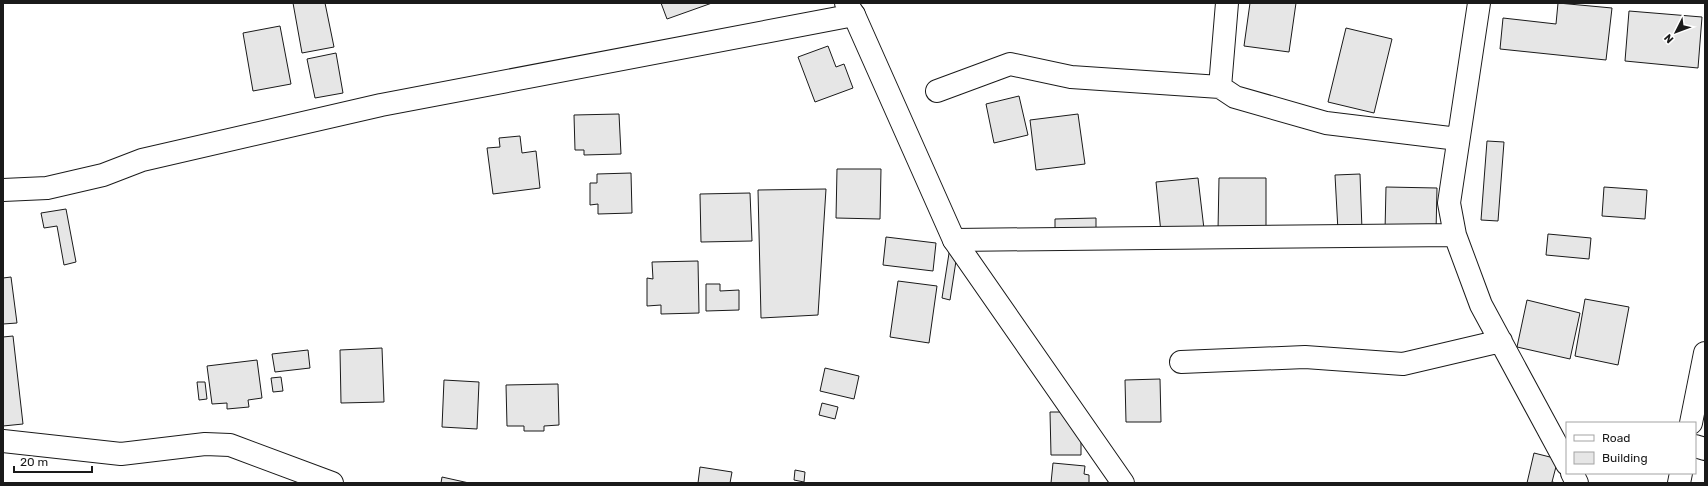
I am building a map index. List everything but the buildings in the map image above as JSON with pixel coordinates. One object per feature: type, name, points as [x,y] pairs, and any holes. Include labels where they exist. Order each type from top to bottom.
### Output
[{"type":"street","points":[[1220,87],[1227,3]]},
{"type":"street","points":[[1479,3],[1449,203],[1455,235],[1481,305],[1566,462]]},
{"type":"street","points":[[3,190],[47,188],[104,175],[142,160],[381,105],[850,9],[954,240],[1123,483]]},
{"type":"street","points":[[937,91],[1010,64],[1071,77],[1220,87],[1236,97],[1326,123],[1458,139]]},
{"type":"street","points":[[954,240],[1455,235]]},
{"type":"street","points":[[1181,362],[1305,357],[1402,364],[1501,340]]},
{"type":"street","points":[[1691,422],[1705,353]]},
{"type":"street","points":[[3,441],[121,454],[205,444],[230,445],[332,483]]},
{"type":"street","points":[[1572,474],[1577,483]]}]
